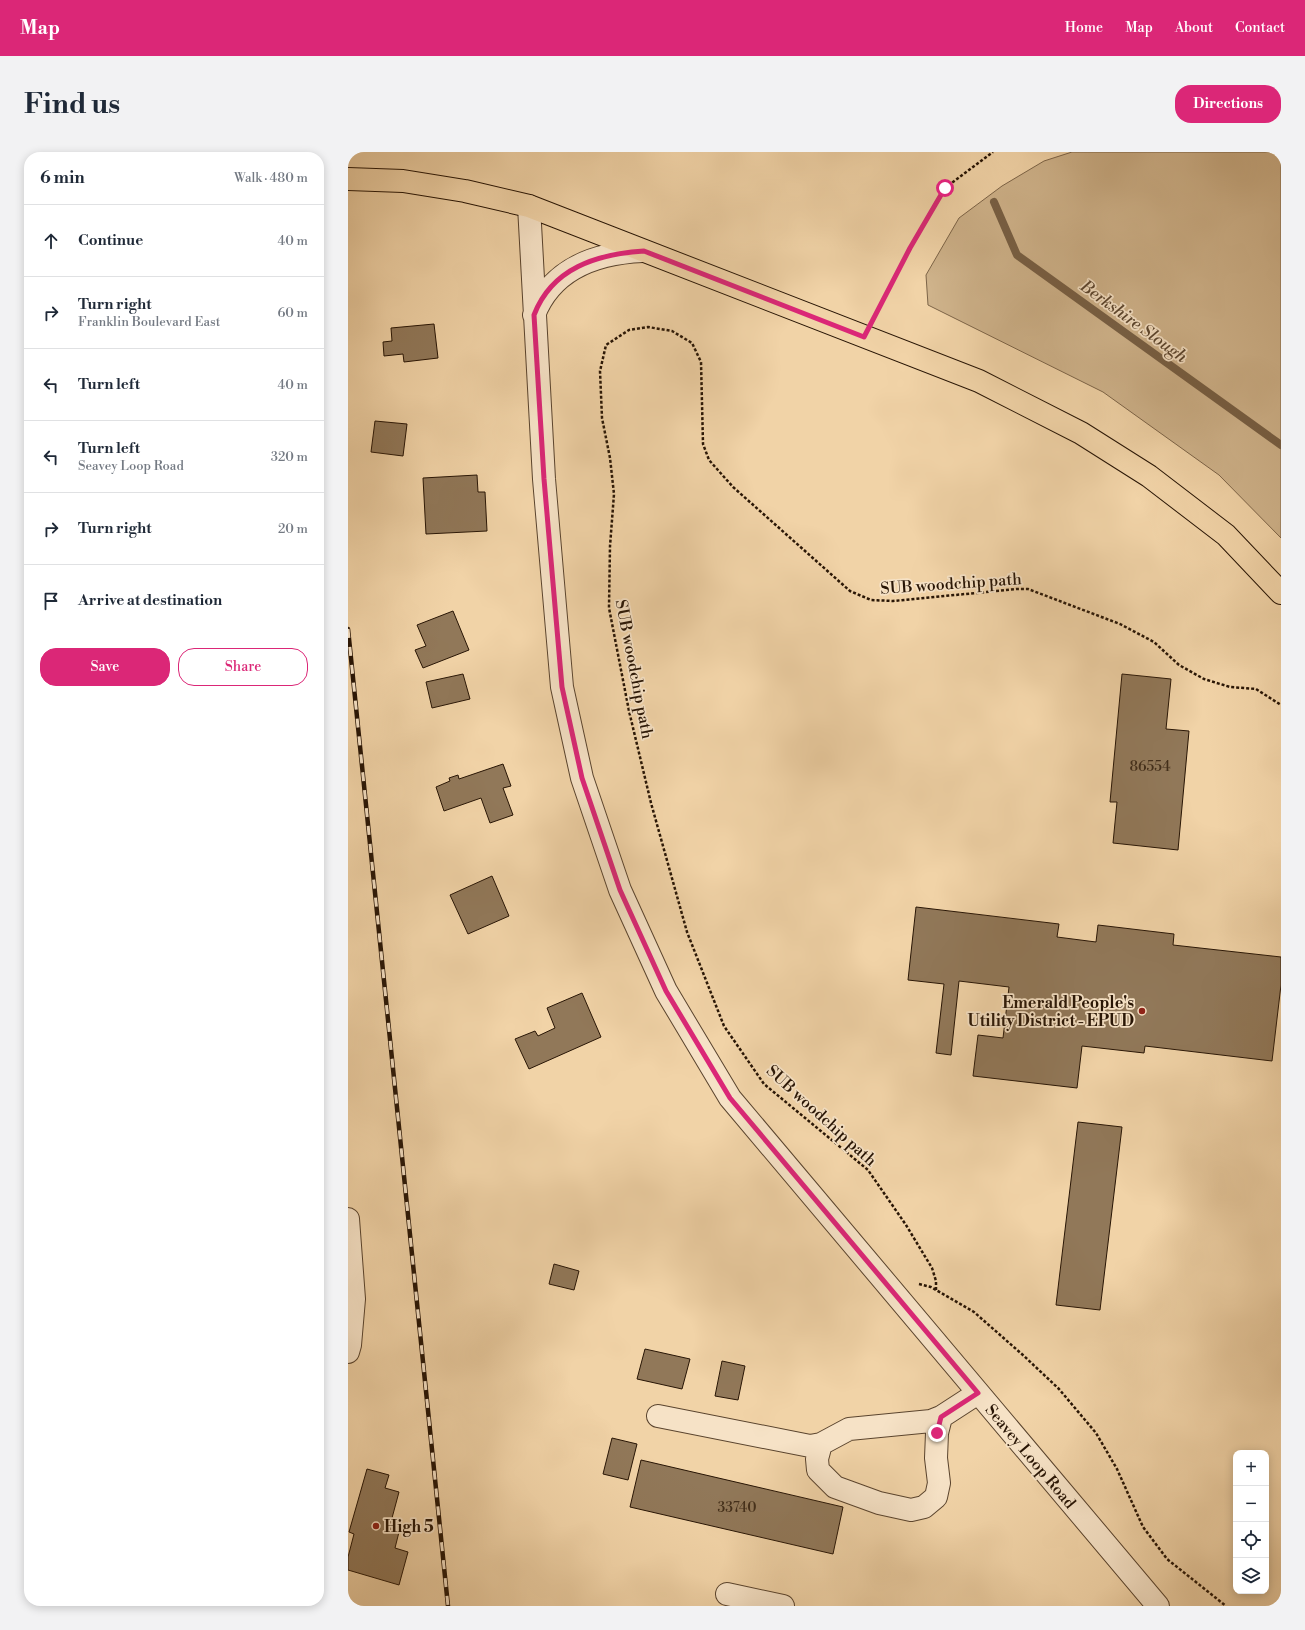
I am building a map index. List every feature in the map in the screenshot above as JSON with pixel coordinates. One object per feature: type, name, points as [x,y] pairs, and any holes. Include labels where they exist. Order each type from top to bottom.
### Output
[{"type":"main road","points":[[348,179],[403,181],[465,190],[529,206],[979,381],[1081,433],[1149,476],[1226,535],[1281,592]]},
{"type":"street","name":"Seavey Loop Road","points":[[529,206],[544,484],[562,687],[582,778],[620,890],[666,991],[730,1098],[1158,1606]]},
{"type":"street","points":[[534,315],[539,302],[551,287],[567,273],[583,263],[609,255],[644,251]]},
{"type":"street","points":[[348,1218],[354,1299],[348,1352]]},
{"type":"street","points":[[658,1416],[810,1446],[821,1444],[849,1429],[931,1421],[941,1417],[978,1393]]},
{"type":"street","points":[[821,1444],[817,1459],[818,1470],[836,1487],[879,1503],[911,1510],[924,1507],[936,1497],[939,1483],[936,1458],[937,1433],[941,1417]]},
{"type":"street","points":[[727,1594],[783,1606]]},
{"type":"path","points":[[864,337],[910,248],[945,188],[993,152]]},
{"type":"path","name":"SUB woodchip path","points":[[1226,1606],[1167,1559],[1143,1527],[1117,1469],[1096,1433],[1059,1389],[974,1312],[936,1290],[936,1281],[932,1268],[868,1170],[764,1084],[724,1026],[688,932],[651,803],[629,711],[609,608],[610,546],[614,494],[610,458],[602,418],[600,371],[606,345],[629,330],[648,327],[672,331],[692,343],[701,362],[703,444],[710,460],[733,487],[850,591],[871,600],[893,601],[1028,589],[1120,624],[1154,642],[1180,665],[1204,679],[1230,687],[1256,689],[1281,705]]},
{"type":"shaded area","points":[[1072,152],[1281,152],[1281,538],[1219,475],[1103,392],[928,305],[926,275],[959,218],[1002,186],[1044,161]]},
{"type":"building","points":[[434,324],[438,358],[404,362],[403,354],[384,356],[383,342],[392,341],[391,328]]},
{"type":"building","points":[[375,421],[407,424],[403,456],[371,452]]},
{"type":"building","points":[[477,475],[478,492],[485,492],[487,531],[426,534],[423,478]]},
{"type":"building","points":[[453,611],[469,650],[423,668],[415,650],[426,646],[417,625]]},
{"type":"building","points":[[463,674],[470,699],[432,708],[426,682]]},
{"type":"building","points":[[1122,674],[1171,679],[1166,729],[1189,731],[1178,850],[1113,843],[1117,802],[1110,802]]},
{"type":"building","points":[[503,764],[511,786],[503,788],[513,815],[490,823],[481,798],[444,811],[436,787],[450,781],[449,778],[458,775],[459,779]]},
{"type":"building","points":[[492,876],[509,916],[468,934],[450,895]]},
{"type":"building","name":"Emerald People's Utility District - EPUD","points":[[916,907],[1059,924],[1057,937],[1096,942],[1098,925],[1174,934],[1173,945],[1281,957],[1281,985],[1272,1061],[1145,1046],[1144,1053],[1082,1046],[1077,1088],[973,1076],[978,1035],[1003,1038],[1009,987],[959,981],[951,1055],[936,1053],[944,984],[908,980]]},
{"type":"building","points":[[582,993],[601,1037],[529,1069],[515,1039],[535,1031],[538,1036],[555,1028],[547,1008]]},
{"type":"building","points":[[1078,1122],[1122,1127],[1100,1310],[1056,1305]]},
{"type":"building","points":[[554,1264],[579,1271],[574,1290],[549,1284]]},
{"type":"building","points":[[645,1349],[690,1359],[682,1389],[637,1379]]},
{"type":"building","points":[[722,1361],[745,1366],[738,1400],[715,1396]]},
{"type":"building","points":[[612,1438],[637,1444],[628,1480],[603,1474]]},
{"type":"building","points":[[641,1460],[843,1507],[833,1554],[630,1507]]},
{"type":"building","name":"High 5","points":[[367,1469],[389,1475],[385,1488],[399,1492],[392,1518],[402,1520],[395,1548],[408,1552],[399,1585],[348,1570],[348,1557],[354,1534],[349,1532]]},
{"type":"waterway","name":"Berkshire Slough","points":[[994,202],[1017,255],[1281,445]]},
{"type":"railway","points":[[348,629],[448,1606]]},
{"type":"place","name":"Emerald People's Utility District - EPUD","points":[[1142,1011]]},
{"type":"place","name":"High 5","points":[[376,1526]]},
{"type":"route","points":[[937,1433],[941,1417],[978,1393],[730,1098],[666,991],[620,890],[582,778],[562,687],[544,479],[534,315],[539,302],[558,279],[583,263],[609,255],[644,251],[864,337],[910,248],[945,188]]}]
